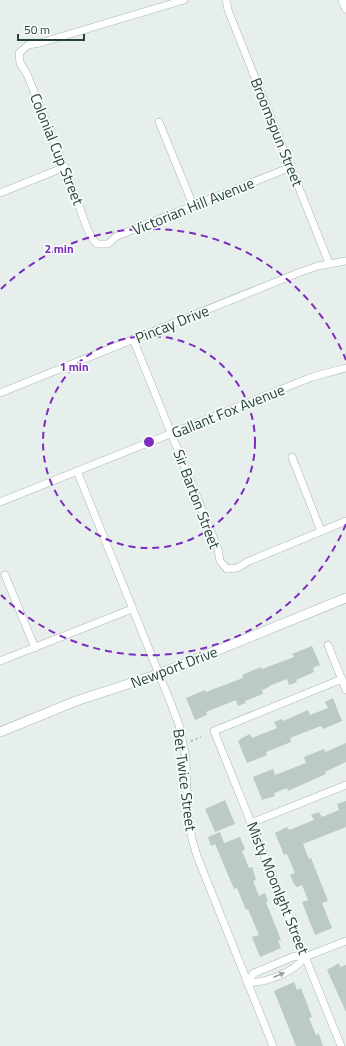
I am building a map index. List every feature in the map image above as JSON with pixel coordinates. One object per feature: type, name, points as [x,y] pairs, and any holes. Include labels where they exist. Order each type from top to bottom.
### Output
[{"type":"street","name":"Colonial Cup Street","points":[[97,244],[90,237],[87,225],[65,167],[27,74],[20,63],[19,52],[28,45],[40,43],[184,0]]},
{"type":"street","name":"Broomspun Street","points":[[226,0],[228,10],[330,263]]},
{"type":"street","points":[[342,0],[346,9]]},
{"type":"street","points":[[159,122],[193,205]]},
{"type":"street","points":[[0,193],[65,167]]},
{"type":"street","name":"Victorian Hill Avenue","points":[[97,244],[108,244],[117,236],[291,167]]},
{"type":"street","name":"Pincay Drive","points":[[0,393],[298,273],[330,263],[346,261]]},
{"type":"street","name":"Sir Barton Street","points":[[133,339],[218,549],[220,561],[227,569],[237,568],[247,562],[321,531]]},
{"type":"street","name":"Gallant Fox Avenue","points":[[0,502],[312,377],[346,368]]},
{"type":"street","points":[[292,457],[321,531],[346,521]]},
{"type":"street","name":"Bet Twice Street","points":[[77,471],[172,706],[183,742],[187,779],[187,806],[196,850],[273,1046]]},
{"type":"street","points":[[5,575],[35,648]]},
{"type":"street","name":"Newport Drive","points":[[0,732],[76,701],[159,674],[346,598]]},
{"type":"street","points":[[0,661],[132,609]]},
{"type":"street","points":[[328,645],[346,690]]},
{"type":"street","name":"Misty Moonlght Street","points":[[341,1046],[214,731],[342,679]]},
{"type":"street","points":[[251,823],[346,785]]},
{"type":"street","points":[[247,982],[258,983],[288,972],[298,966],[305,958],[346,941]]},
{"type":"street","points":[[247,982],[254,973],[295,956],[305,958]]},
{"type":"path","points":[[191,741],[201,737]]},
{"type":"building","points":[[312,646],[320,665],[313,668],[314,672],[296,680],[297,682],[289,685],[287,679],[269,686],[262,690],[263,694],[245,701],[246,703],[238,706],[236,700],[206,712],[207,715],[195,720],[186,698],[205,690],[206,692],[243,678],[242,675],[261,667],[262,669],[294,657],[292,654]]},
{"type":"building","points":[[333,698],[342,721],[323,729],[321,726],[290,738],[291,742],[266,752],[267,755],[247,763],[238,741],[250,734],[252,738],[277,728],[274,722],[282,719],[283,721],[308,710],[310,715],[328,708],[325,702]]},
{"type":"building","points":[[346,743],[346,762],[325,772],[326,774],[288,791],[287,788],[274,793],[275,796],[262,800],[253,777],[273,769],[275,775],[306,763],[304,757],[324,749],[325,752]]},
{"type":"building","points":[[225,800],[235,824],[215,832],[205,809]]},
{"type":"building","points":[[346,801],[346,827],[303,844],[309,859],[311,858],[328,901],[322,903],[332,928],[315,935],[302,902],[308,900],[302,885],[297,887],[294,884],[290,875],[295,873],[287,854],[284,855],[275,833],[287,827],[289,830],[314,820],[311,815],[319,812],[322,817],[339,810],[337,804]]},
{"type":"building","points":[[220,832],[224,843],[240,837],[245,849],[242,851],[249,868],[252,867],[255,876],[256,880],[253,881],[259,896],[265,893],[268,901],[266,902],[281,940],[278,941],[281,948],[260,957],[252,937],[259,935],[248,909],[246,910],[237,888],[234,889],[215,844],[211,846],[208,837]]},
{"type":"building","points":[[339,963],[340,967],[346,965],[346,1012],[327,970]]},
{"type":"building","points":[[294,982],[297,990],[301,988],[312,1017],[309,1018],[316,1035],[319,1034],[323,1046],[296,1046],[274,991]]}]
